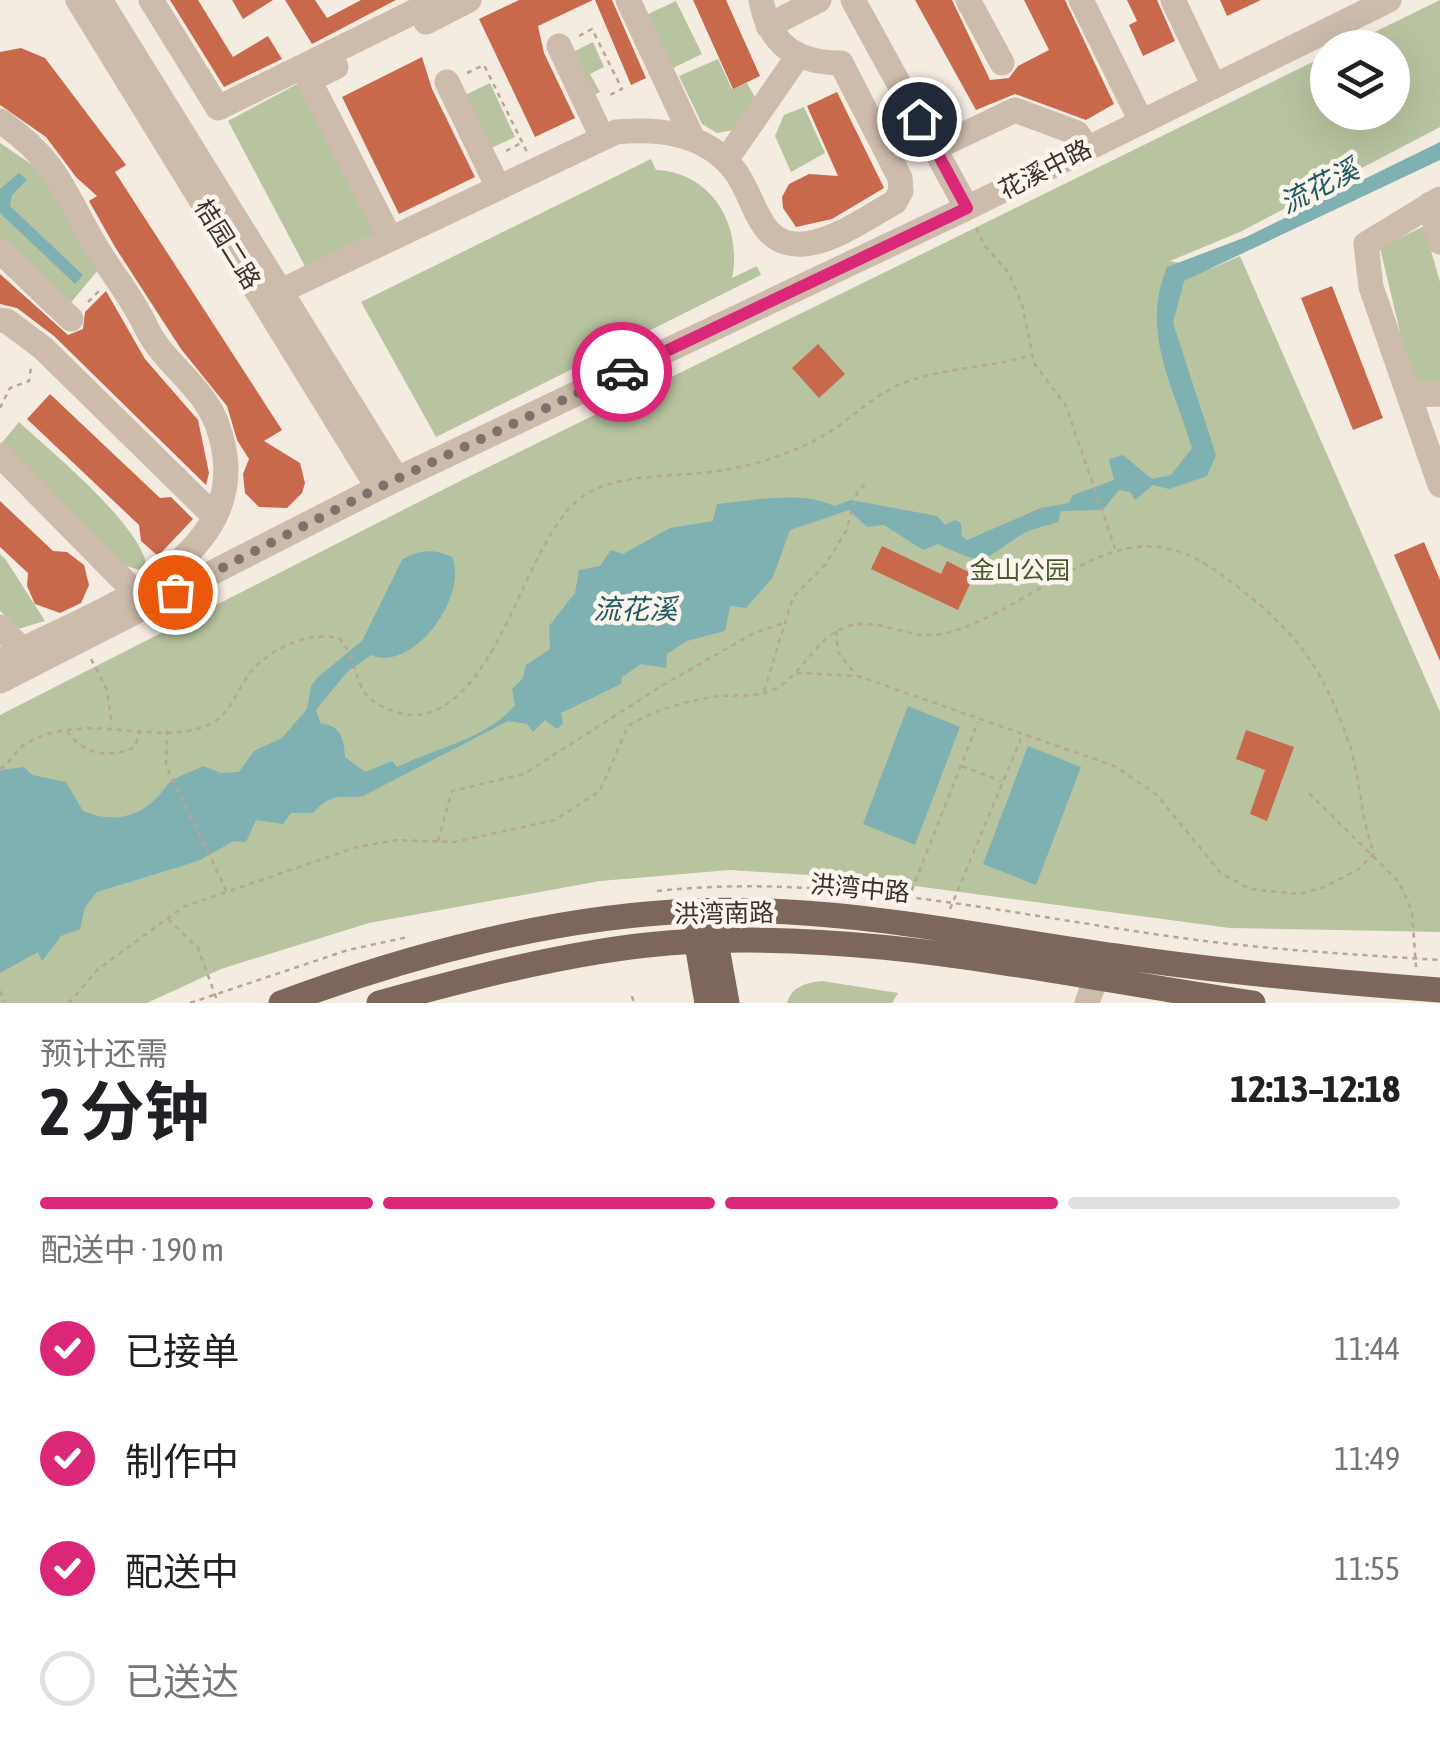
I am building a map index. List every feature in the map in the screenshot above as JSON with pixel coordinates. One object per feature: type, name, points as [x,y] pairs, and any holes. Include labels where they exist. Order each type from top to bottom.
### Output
[{"type":"main road","name":"洪湾中路","points":[[280,1003],[500,940],[703,911],[900,920],[1115,956],[1355,986],[1440,990]]},
{"type":"main road","points":[[703,911],[707,1003]]},
{"type":"main road","points":[[705,942],[726,1003]]},
{"type":"main road","name":"洪湾南路","points":[[380,1003],[578,956],[705,942],[846,945],[1091,992],[1252,1003]]},
{"type":"street","name":"桔园二路","points":[[78,0],[388,483]]},
{"type":"street","name":"桔园二路","points":[[100,0],[281,290],[388,483]]},
{"type":"street","points":[[152,0],[218,108],[438,0]]},
{"type":"street","points":[[389,236],[310,80],[469,0]]},
{"type":"street","points":[[628,0],[692,139]]},
{"type":"street","points":[[281,290],[602,136],[650,130],[692,139],[726,160],[769,234],[788,243],[818,241],[895,202],[902,192],[900,178],[841,62],[798,56],[785,49],[768,26],[761,0]]},
{"type":"street","points":[[768,26],[819,0]]},
{"type":"street","points":[[853,0],[967,208]]},
{"type":"street","points":[[968,0],[1002,64]]},
{"type":"street","points":[[1081,0],[1141,122]]},
{"type":"street","points":[[1173,0],[1214,86]]},
{"type":"street","name":"花溪中路","points":[[0,681],[388,483],[967,208],[1375,3]]},
{"type":"street","points":[[559,46],[602,136]]},
{"type":"street","points":[[726,160],[798,56]]},
{"type":"street","points":[[447,82],[496,185]]},
{"type":"street","points":[[176,121],[211,96]]},
{"type":"street","points":[[935,148],[1015,110],[1078,133],[1087,148]]},
{"type":"street","points":[[0,121],[41,152],[60,176],[96,246],[135,302],[151,336],[212,412],[227,475],[215,517],[195,550],[137,594],[11,655],[0,627]]},
{"type":"street","points":[[1438,471],[1372,287],[1366,244],[1435,201],[1440,242]]},
{"type":"street","points":[[0,251],[71,319]]},
{"type":"street","points":[[0,320],[43,348],[215,517]]},
{"type":"street","points":[[1406,386],[1417,394],[1439,394],[1440,404]]},
{"type":"street","points":[[0,455],[137,594]]},
{"type":"path","points":[[559,46],[592,29],[622,89],[589,106]]},
{"type":"path","points":[[447,82],[484,64],[535,168]]},
{"type":"path","points":[[967,208],[985,246],[1009,273],[1022,304],[1032,355],[1066,406],[1116,552]]},
{"type":"path","points":[[0,408],[10,388],[29,382],[32,357],[43,348]]},
{"type":"path","points":[[0,770],[29,741],[84,726],[166,730],[207,726],[218,719],[256,666],[290,644],[326,635],[340,639],[349,650],[364,696],[376,704],[418,715],[443,706],[482,664],[561,515],[582,496],[614,481],[666,480],[753,464],[816,440],[871,397],[908,380],[1032,355]]},
{"type":"path","points":[[764,692],[784,623],[801,585],[826,565],[846,531],[858,490],[867,483]]},
{"type":"path","points":[[69,1003],[97,970],[183,907],[356,847],[396,840],[454,842],[555,820],[600,791],[628,726],[718,696],[764,692],[795,673],[836,630],[873,624],[935,636],[996,612],[1051,580],[1116,552],[1154,544],[1179,550],[1226,576],[1277,615],[1314,665],[1356,766],[1361,817],[1374,852]]},
{"type":"path","points":[[438,841],[452,791],[524,774],[678,676],[754,632],[784,623]]},
{"type":"path","points":[[836,630],[843,662],[858,676]]},
{"type":"path","points":[[81,640],[107,690],[112,728]]},
{"type":"path","points":[[795,673],[858,676],[1114,766],[1141,782],[1220,872],[1249,889],[1300,894],[1324,887],[1358,869],[1374,852]]},
{"type":"path","points":[[900,920],[979,720]]},
{"type":"path","points":[[66,730],[87,751],[118,755],[135,748],[140,728]]},
{"type":"path","points":[[166,730],[164,755],[171,777],[228,893]]},
{"type":"path","points":[[942,927],[1022,735]]},
{"type":"path","points":[[962,766],[1003,782]]},
{"type":"path","points":[[1309,793],[1374,852],[1399,882],[1412,911],[1416,958]]},
{"type":"path","points":[[168,918],[198,948],[218,1003]]},
{"type":"path","points":[[0,991],[3,1002]]},
{"type":"path","points":[[632,996],[634,1003]]},
{"type":"green space","name":"金山公园","points":[[1440,0],[1440,127],[1240,232],[1170,261],[1210,269],[1240,256],[1440,712],[1440,932],[1230,928],[855,878],[730,870],[600,881],[369,923],[221,969],[147,1003],[0,1003],[0,715],[464,479],[1310,63],[1310,130],[1410,130],[1410,30],[1379,30]]},
{"type":"green space","points":[[676,1],[702,54],[671,69],[646,15]]},
{"type":"green space","points":[[593,42],[604,67],[590,74],[600,92],[588,98],[567,55]]},
{"type":"green space","points":[[718,59],[732,89],[747,83],[756,99],[733,130],[717,133],[702,124],[679,76]]},
{"type":"green space","points":[[301,82],[380,235],[308,272],[228,121]]},
{"type":"green space","points":[[490,83],[515,137],[485,151],[459,98]]},
{"type":"green space","points":[[804,107],[825,153],[791,172],[775,136],[784,115]]},
{"type":"green space","points":[[0,143],[40,170],[98,270],[68,306],[0,239]]},
{"type":"green space","points":[[651,159],[656,170],[693,180],[719,205],[732,239],[732,278],[757,266],[761,275],[436,437],[361,302]]},
{"type":"green space","points":[[1424,226],[1440,282],[1440,385],[1421,389],[1411,378],[1380,248]]},
{"type":"green space","points":[[19,422],[116,514],[144,555],[147,572],[119,564],[0,445]]},
{"type":"green space","points":[[0,554],[45,621],[18,629],[0,611]]},
{"type":"green space","points":[[822,981],[898,993],[892,1003],[787,1003],[800,986]]},
{"type":"water","name":"流花溪","points":[[1440,142],[1440,160],[1184,281],[1173,323],[1216,455],[1207,476],[1169,489],[1153,485],[1135,500],[1130,492],[1119,490],[1103,510],[1061,511],[1058,522],[1023,534],[981,558],[938,544],[923,550],[884,525],[867,527],[849,510],[790,530],[773,577],[746,608],[730,606],[725,631],[687,641],[667,654],[666,668],[641,664],[622,677],[621,684],[561,713],[563,723],[557,729],[545,720],[533,732],[527,724],[508,721],[363,796],[332,799],[313,813],[291,813],[283,824],[256,820],[246,842],[234,841],[198,861],[97,892],[85,907],[80,929],[61,936],[42,961],[38,952],[0,973],[0,770],[24,767],[32,775],[66,782],[83,811],[108,817],[141,810],[170,782],[203,766],[221,773],[239,772],[254,751],[282,738],[307,709],[311,686],[362,641],[402,560],[420,552],[452,557],[455,573],[445,610],[434,627],[404,653],[387,658],[371,655],[347,672],[316,710],[321,724],[340,734],[345,757],[365,772],[392,761],[397,767],[491,726],[515,705],[512,689],[523,678],[526,665],[550,649],[549,626],[575,593],[579,570],[600,566],[611,550],[623,554],[670,528],[713,521],[717,504],[792,498],[834,506],[851,500],[937,516],[945,525],[955,520],[961,523],[962,536],[967,540],[1041,508],[1069,503],[1073,495],[1114,480],[1109,459],[1123,455],[1152,479],[1171,475],[1192,448],[1158,336],[1157,313],[1167,267],[1246,237]]},
{"type":"water","points":[[19,173],[27,180],[12,195],[10,206],[83,275],[75,284],[0,213],[0,189]]},
{"type":"water","points":[[908,706],[960,727],[915,845],[863,824]]},
{"type":"water","points":[[1028,746],[1081,767],[1036,885],[983,864]]},
{"type":"building","points":[[170,0],[198,0],[233,57],[268,36],[282,59],[224,87]]},
{"type":"building","points":[[232,0],[273,0],[243,19]]},
{"type":"building","points":[[285,0],[315,0],[327,18],[361,0],[396,0],[312,44]]},
{"type":"building","points":[[519,0],[593,0],[538,26],[544,53],[575,118],[535,137],[479,19]]},
{"type":"building","points":[[595,0],[612,0],[646,78],[631,85]]},
{"type":"building","points":[[693,0],[726,0],[760,76],[733,89]]},
{"type":"building","points":[[915,0],[952,0],[990,80],[1009,78],[1018,66],[1049,50],[1024,0],[1065,0],[1114,104],[1086,120],[1015,94],[976,110]]},
{"type":"building","points":[[1127,0],[1157,0],[1175,41],[1143,56],[1129,25],[1137,21]]},
{"type":"building","points":[[1220,0],[1261,0],[1227,16]]},
{"type":"building","points":[[21,48],[45,58],[126,165],[115,172],[282,430],[264,441],[300,463],[305,483],[302,493],[287,508],[259,507],[245,493],[243,474],[249,459],[237,440],[227,406],[181,349],[115,247],[89,201],[97,196],[76,177],[46,137],[0,105],[0,52]]},
{"type":"building","points":[[422,57],[432,89],[475,177],[399,214],[342,97]]},
{"type":"building","points":[[837,92],[884,188],[832,219],[796,227],[783,208],[782,197],[789,184],[809,174],[838,176],[807,106]]},
{"type":"building","points":[[0,274],[68,335],[83,329],[85,312],[106,291],[145,359],[198,420],[209,473],[206,485],[54,336],[17,308],[0,304]]},
{"type":"building","points":[[1332,286],[1383,418],[1353,430],[1301,298]]},
{"type":"building","points":[[818,344],[845,374],[819,398],[792,368]]},
{"type":"building","points":[[50,394],[160,498],[171,497],[193,519],[158,556],[141,541],[139,525],[27,419]]},
{"type":"building","points":[[0,501],[53,551],[67,552],[84,565],[89,585],[81,603],[60,613],[35,604],[27,586],[28,573],[0,547]]},
{"type":"building","points":[[1424,542],[1440,580],[1440,661],[1394,555]]},
{"type":"building","points":[[882,546],[941,574],[947,561],[974,575],[958,610],[871,569]]},
{"type":"building","points":[[1246,730],[1294,747],[1267,821],[1250,814],[1265,770],[1236,759]]},
{"type":"way so far","points":[[175,592],[378,488],[622,372]]},
{"type":"route","points":[[622,372],[967,208],[919,119]]}]
